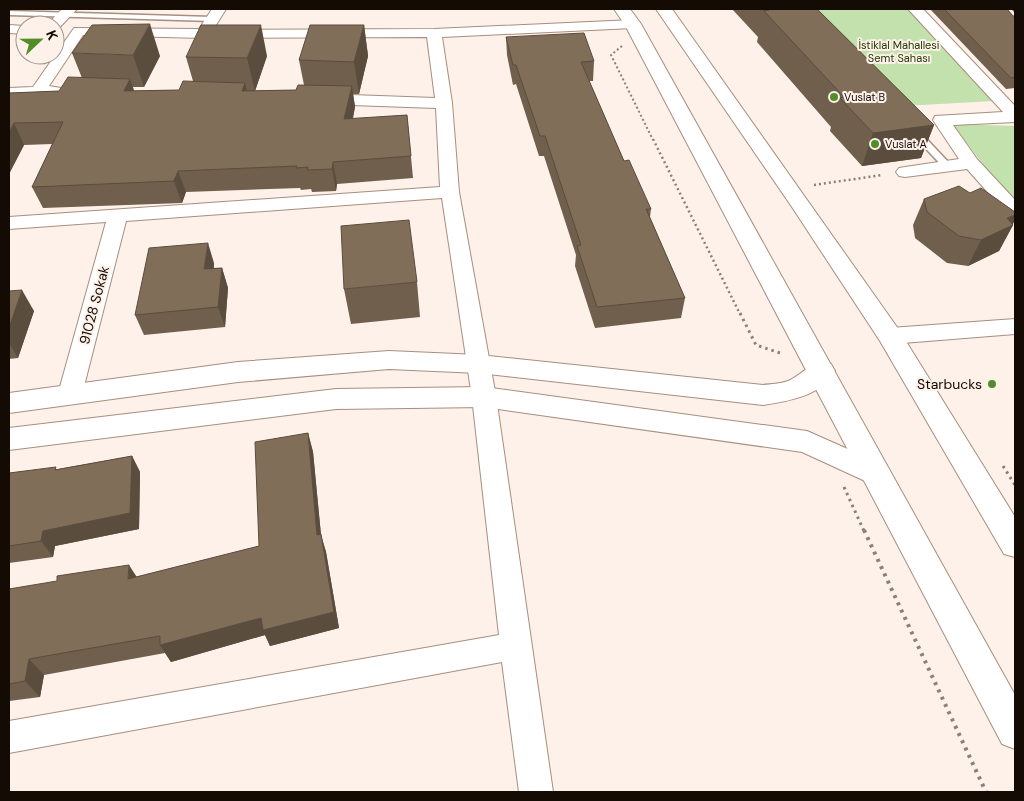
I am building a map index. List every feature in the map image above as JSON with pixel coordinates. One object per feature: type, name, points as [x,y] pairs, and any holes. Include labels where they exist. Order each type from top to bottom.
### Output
[{"type":"main road","points":[[664,9],[790,188],[890,336],[1015,544]]},
{"type":"main road","points":[[627,17],[822,371],[1015,731]]},
{"type":"main road","points":[[9,403],[238,372],[380,361],[479,364],[764,395],[794,390],[822,371]]},
{"type":"main road","points":[[9,439],[126,422],[336,399],[484,397],[807,442],[876,474]]},
{"type":"street","points":[[915,9],[1015,116]]},
{"type":"street","points":[[202,34],[216,14]]},
{"type":"street","points":[[65,30],[202,34],[434,33],[627,17]]},
{"type":"street","points":[[39,90],[79,31]]},
{"type":"street","points":[[434,33],[444,103],[450,192],[484,397],[515,646],[536,792]]},
{"type":"street","points":[[9,93],[39,90],[69,91]]},
{"type":"street","points":[[306,99],[444,103]]},
{"type":"street","points":[[1015,116],[941,120],[972,164],[1015,211]]},
{"type":"street","points":[[905,172],[972,164]]},
{"type":"street","points":[[9,223],[450,192]]},
{"type":"street","name":"91028 Sokak","points":[[70,394],[118,215]]},
{"type":"street","points":[[890,336],[1015,326]]},
{"type":"street","points":[[9,737],[515,646]]},
{"type":"lane","points":[[9,12],[68,11],[216,14]]},
{"type":"lane","points":[[914,131],[948,167]]},
{"type":"path","points":[[813,185],[905,172]]},
{"type":"green space","name":"İstiklal Mahallesi Semt Sahası","points":[[811,9],[907,9],[994,101],[903,106]]},
{"type":"green space","points":[[952,124],[1015,126],[1015,200],[990,173]]},
{"type":"building","points":[[767,9],[817,9],[934,125],[873,133],[840,98],[844,97],[764,11],[769,10]]},
{"type":"building","points":[[944,9],[1007,9],[1015,16],[1015,77],[1011,78]]},
{"type":"building","points":[[150,24],[133,55],[72,53],[92,25]]},
{"type":"building","points":[[201,25],[261,25],[247,58],[186,57]]},
{"type":"building","points":[[310,25],[364,25],[354,62],[299,60]]},
{"type":"building","points":[[584,33],[594,61],[581,62],[624,161],[629,160],[651,209],[646,209],[685,298],[597,307],[577,246],[581,245],[545,136],[540,136],[516,65],[513,65],[506,37]]},
{"type":"building","points":[[68,77],[130,79],[124,91],[179,90],[183,81],[245,83],[242,91],[296,90],[298,85],[352,86],[344,119],[407,115],[411,156],[333,162],[332,169],[307,170],[308,167],[296,168],[297,166],[178,171],[174,181],[32,187],[63,122],[14,123],[9,133],[9,93],[59,91]]},
{"type":"building","points":[[959,186],[970,193],[981,188],[1015,212],[1015,215],[1007,218],[1013,225],[981,240],[959,236],[927,212],[924,199]]},
{"type":"building","points":[[409,220],[417,282],[344,289],[341,226]]},
{"type":"building","points":[[208,243],[204,269],[222,268],[218,307],[135,315],[149,248]]},
{"type":"building","points":[[22,290],[9,328],[9,291]]},
{"type":"building","points":[[308,433],[317,535],[321,534],[334,612],[263,630],[261,618],[160,645],[160,636],[29,659],[25,681],[9,684],[9,589],[57,581],[57,576],[129,565],[128,579],[259,546],[255,442]]},
{"type":"building","points":[[132,456],[130,513],[43,531],[41,541],[9,546],[9,473],[56,467],[55,470]]},
{"type":"place","name":"Vuslat B","points":[[834,97]]},
{"type":"place","name":"Vuslat A","points":[[875,144]]},
{"type":"place","name":"Starbucks","points":[[992,384]]}]
